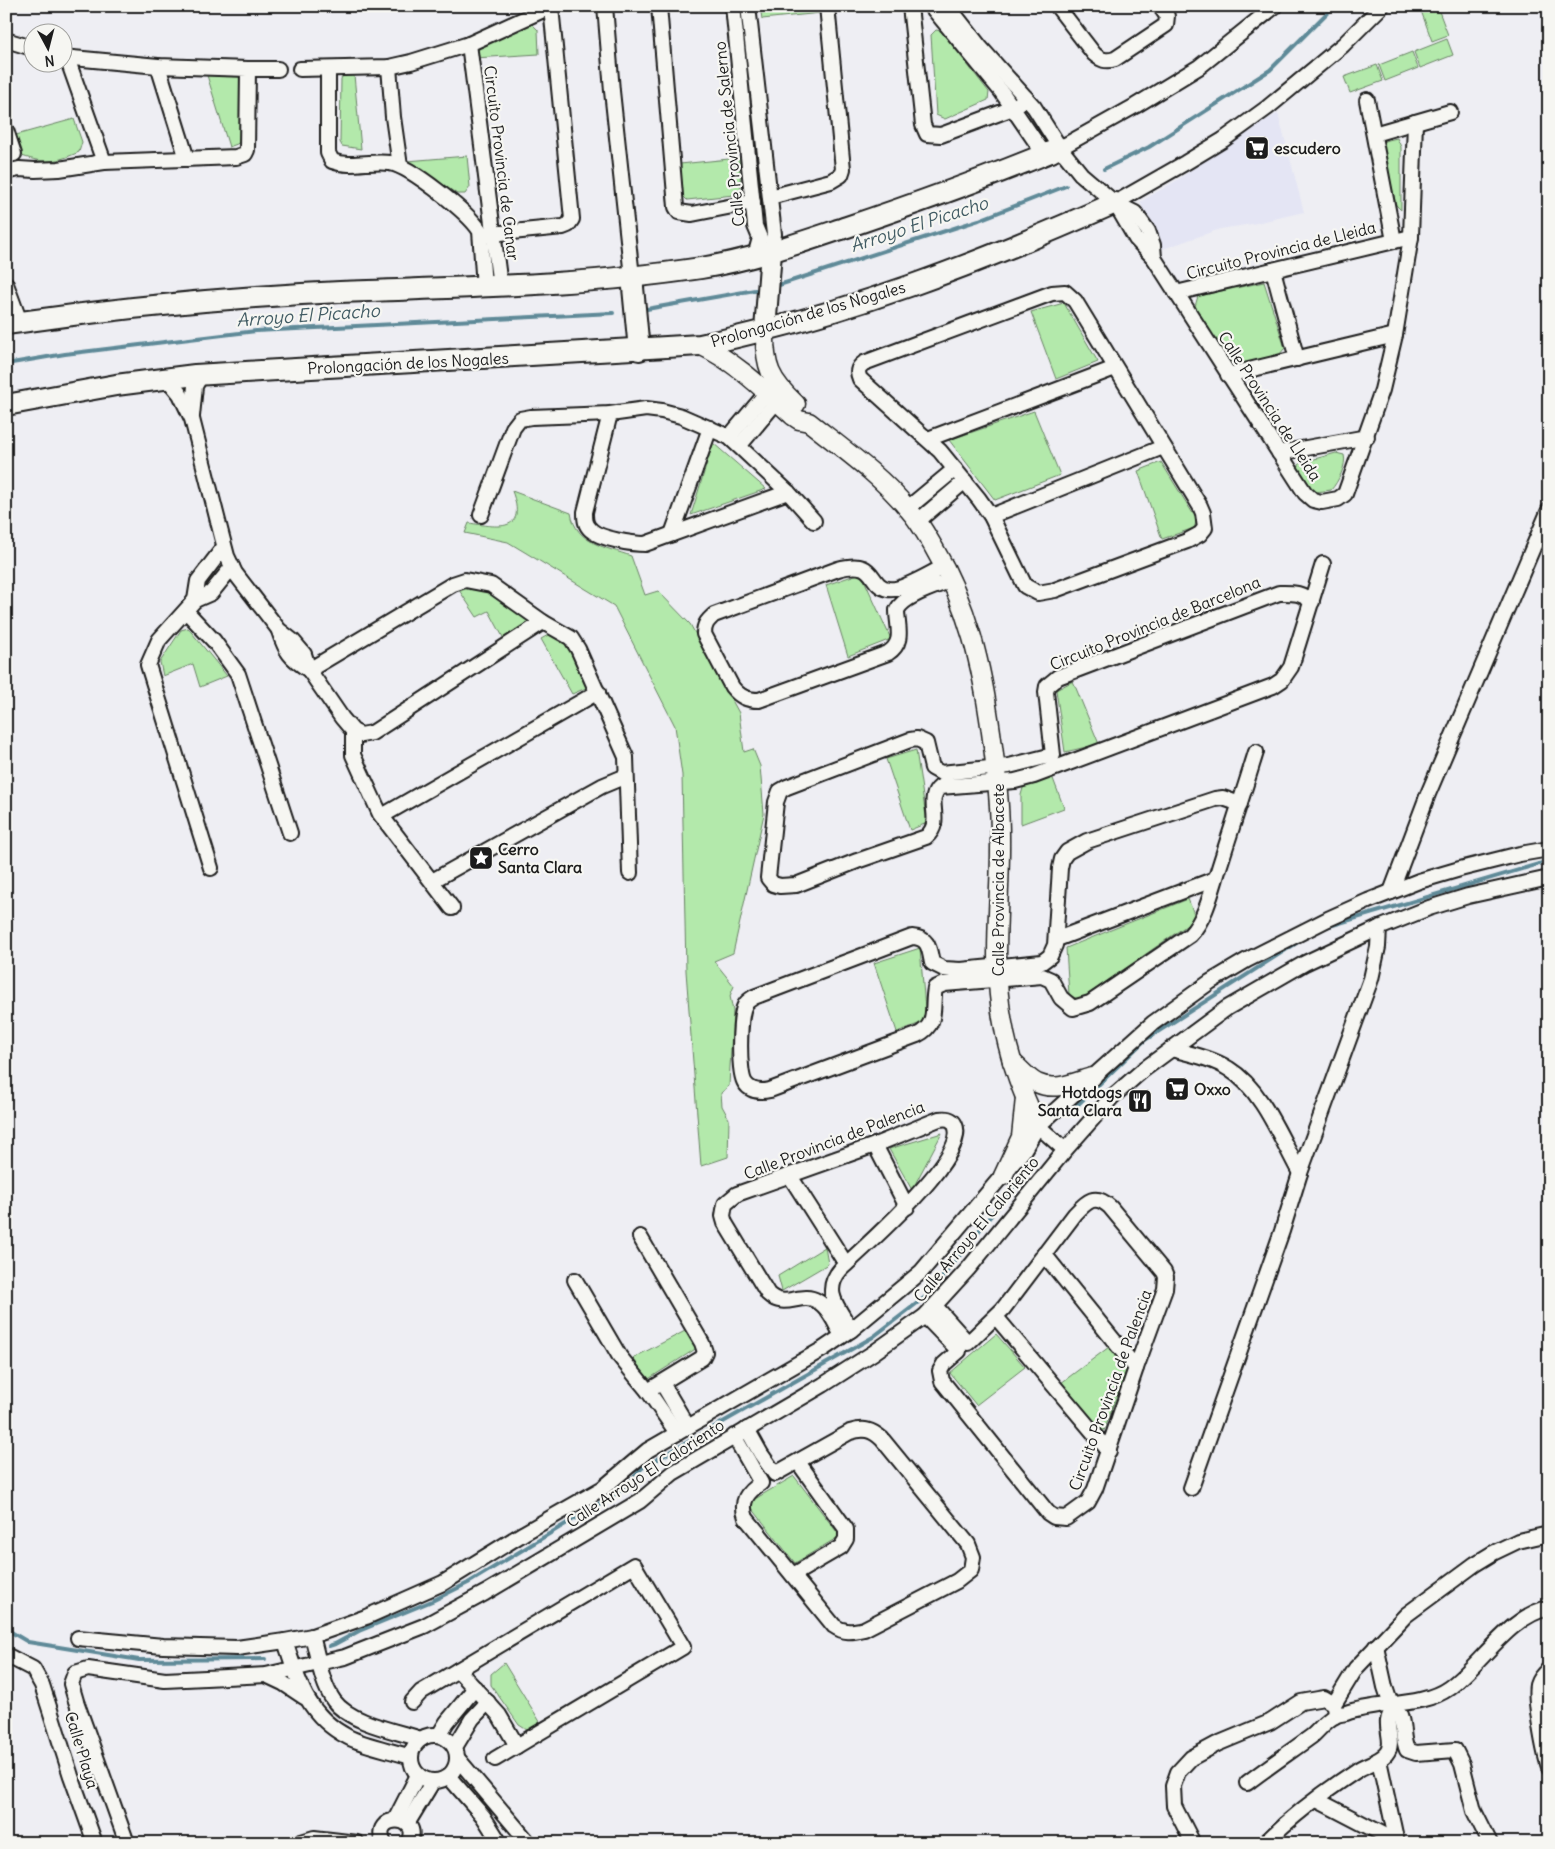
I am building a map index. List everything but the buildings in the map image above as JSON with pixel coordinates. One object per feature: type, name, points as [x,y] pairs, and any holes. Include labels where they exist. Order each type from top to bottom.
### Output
[{"type":"main road","points":[[13,323],[163,304],[338,292],[492,287],[632,276],[704,268],[899,209],[1057,153]]},
{"type":"main road","name":"Prolongación de los Nogales","points":[[6,405],[116,384],[166,377],[700,345],[765,330],[860,303],[1036,238],[1115,203]]},
{"type":"main road","points":[[765,330],[772,247]]},
{"type":"main road","points":[[632,276],[639,350]]},
{"type":"street","points":[[300,69],[389,67],[411,62],[469,44],[551,6],[572,218],[568,225],[487,234],[450,202],[400,166],[389,163],[347,164],[332,160],[328,153],[328,69]]},
{"type":"street","points":[[606,6],[612,91],[632,276]]},
{"type":"street","points":[[659,6],[676,207],[679,212],[692,214],[752,202]]},
{"type":"street","name":"Calle Provincia de Salerno","points":[[734,6],[755,226],[760,238],[772,247]]},
{"type":"street","name":"Calle Provincia de Salerno","points":[[748,6],[770,197],[772,247]]},
{"type":"street","points":[[770,197],[831,181],[841,175],[843,169],[828,6]]},
{"type":"street","points":[[910,6],[923,125],[927,134],[941,135],[1013,108],[1026,98]]},
{"type":"street","points":[[932,6],[976,52],[1034,107],[1057,153]]},
{"type":"street","points":[[948,6],[1029,134],[1057,153]]},
{"type":"street","points":[[1057,6],[1094,54],[1106,61],[1115,59],[1166,25],[1167,16],[1160,6]]},
{"type":"street","points":[[1057,153],[1199,67],[1275,6]]},
{"type":"street","name":"Prolongación de los Nogales","points":[[1115,203],[1223,140],[1343,45],[1382,6]]},
{"type":"street","points":[[6,40],[22,45]]},
{"type":"street","name":"Circuito Provincia de Canar","points":[[469,44],[492,287]]},
{"type":"street","points":[[72,59],[158,66],[278,69]]},
{"type":"street","points":[[158,66],[187,159]]},
{"type":"street","points":[[389,67],[393,117],[400,166]]},
{"type":"street","points":[[6,130],[13,170],[59,169],[104,162],[236,157],[245,154],[248,141],[248,69]]},
{"type":"street","points":[[70,72],[104,162]]},
{"type":"street","points":[[742,91],[758,89]]},
{"type":"street","name":"Circuito Provincia de Lleida","points":[[1367,100],[1394,241]]},
{"type":"street","points":[[1374,134],[1450,112]]},
{"type":"street","name":"Calle Provincia de Lleida","points":[[1057,153],[1115,203],[1136,239],[1154,258],[1228,376],[1309,497],[1322,502],[1342,497],[1347,491],[1382,390],[1396,335],[1411,237],[1415,122]]},
{"type":"street","name":"Circuito Provincia de Lleida","points":[[1176,293],[1411,237]]},
{"type":"street","points":[[1273,270],[1297,359]]},
{"type":"street","points":[[6,284],[13,323]]},
{"type":"street","points":[[1065,292],[1075,301],[1164,447],[1203,513],[1205,528],[1200,534],[1187,541],[1055,590],[1038,593],[1032,591],[1021,580],[991,516],[965,481],[928,439],[860,380],[858,372],[860,366],[1052,293],[1065,292]]},
{"type":"street","name":"Calle Provincia de Albacete","points":[[765,330],[766,360],[776,392]]},
{"type":"street","points":[[1228,376],[1396,335]]},
{"type":"street","name":"Calle Provincia de Albacete","points":[[700,345],[716,352],[806,413],[809,422],[864,466],[913,515],[948,573],[966,615],[978,657],[986,695],[997,775],[1000,836],[998,973],[1002,1022],[1011,1061],[1038,1126]]},
{"type":"street","points":[[928,439],[1115,368]]},
{"type":"street","points":[[192,419],[193,394],[202,374]]},
{"type":"street","points":[[166,377],[180,394],[192,419],[224,546],[232,568],[279,630],[293,641],[304,654],[309,670],[353,731],[361,735],[372,733],[543,622]]},
{"type":"street","points":[[734,441],[776,392]]},
{"type":"street","points":[[481,515],[513,428],[520,419],[525,417],[610,414],[646,409],[662,410],[681,416],[710,428],[734,441],[788,492],[814,521]]},
{"type":"street","points":[[610,414],[585,512],[587,525],[596,533],[628,543],[645,544],[788,492]]},
{"type":"street","points":[[672,534],[710,428]]},
{"type":"street","points":[[1279,453],[1367,437]]},
{"type":"street","points":[[991,516],[1164,447]]},
{"type":"street","points":[[913,515],[955,469]]},
{"type":"street","points":[[913,515],[965,481]]},
{"type":"street","points":[[1391,892],[1428,794],[1549,510]]},
{"type":"street","points":[[190,605],[198,581],[224,546]]},
{"type":"street","points":[[997,775],[936,772],[932,768],[926,743],[923,740],[917,739],[910,740],[780,791],[776,802],[768,878],[773,884],[780,886],[796,884],[926,837],[932,832],[934,826],[934,795],[940,787],[997,775],[1031,762],[1057,760],[1258,692],[1282,680],[1293,660],[1323,564]]},
{"type":"street","points":[[848,566],[864,568],[883,587],[892,590],[948,573],[898,606],[896,610],[899,638],[897,644],[888,653],[759,700],[742,698],[737,694],[704,634],[707,620],[714,614],[848,566]]},
{"type":"street","points":[[211,868],[148,665],[159,640],[190,605],[211,592],[232,568]]},
{"type":"street","points":[[309,670],[453,584],[465,580],[491,585],[543,622],[574,641],[624,750],[630,873]]},
{"type":"street","name":"Circuito Provincia de Barcelona","points":[[1057,760],[1046,692],[1047,686],[1058,677],[1279,593],[1294,592],[1301,594],[1312,602]]},
{"type":"street","points":[[190,605],[238,674],[290,833]]},
{"type":"street","points":[[382,816],[598,692]]},
{"type":"street","points":[[353,731],[353,755],[382,816],[452,908]]},
{"type":"street","points":[[1240,804],[1223,798],[1203,802],[1087,841],[1067,852],[1060,868],[1057,939],[1053,951],[1047,960],[998,973],[938,986],[935,988],[934,994],[933,1018],[924,1032],[770,1090],[756,1090],[749,1088],[745,1083],[742,1068],[742,1016],[745,1006],[754,997],[912,938],[923,939],[927,943],[932,962],[944,969],[961,970],[998,973],[1036,976],[1047,978],[1053,983],[1064,1001],[1073,1008],[1090,1003],[1181,941],[1196,928],[1202,919],[1240,804],[1256,752]]},
{"type":"street","points":[[432,881],[602,786],[626,776]]},
{"type":"street","name":"Calle Arroyo El Caloriento","points":[[78,1638],[163,1646],[237,1648],[285,1641],[312,1636],[366,1617],[444,1583],[524,1533],[603,1488],[648,1450],[847,1333],[921,1272],[1003,1176],[1023,1151],[1038,1126],[1153,1023],[1210,982],[1247,960],[1328,919],[1391,892],[1460,869],[1549,849]]},
{"type":"street","name":"Calle Arroyo El Caloriento","points":[[75,1673],[88,1669],[165,1680],[266,1675],[345,1657],[424,1626],[485,1593],[640,1501],[673,1473],[823,1385],[873,1353],[925,1316],[968,1269],[1065,1150],[1112,1097],[1171,1048],[1227,1008],[1305,962],[1379,928],[1429,908],[1468,896],[1549,878]]},
{"type":"street","points":[[1057,939],[1215,879]]},
{"type":"street","points":[[1191,1488],[1282,1231],[1300,1173],[1371,979],[1376,957],[1379,928]]},
{"type":"street","points":[[1171,1048],[1214,1062],[1243,1080],[1265,1110],[1300,1173]]},
{"type":"street","points":[[1011,1061],[1037,1083],[1055,1087],[1065,1086],[1092,1077]]},
{"type":"street","points":[[1003,1176],[1021,1137],[1025,1098]]},
{"type":"street","name":"Calle Provincia de Palencia","points":[[939,1119],[951,1119],[957,1129],[956,1142],[933,1175],[907,1207],[846,1264],[833,1280],[831,1293],[847,1333],[817,1300],[803,1298],[780,1301],[768,1294],[725,1223],[723,1210],[725,1204],[737,1194],[875,1145],[939,1119]]},
{"type":"street","points":[[1038,1126],[1065,1150]]},
{"type":"street","points":[[875,1145],[907,1207]]},
{"type":"street","points":[[790,1176],[846,1264]]},
{"type":"street","name":"Circuito Provincia de Palencia","points":[[1099,1200],[1110,1207],[1164,1272],[1166,1277],[1166,1289],[1136,1368],[1096,1489],[1088,1502],[1066,1518],[1054,1517],[1048,1514],[942,1381],[940,1371],[944,1364],[996,1317],[1044,1254],[1082,1205],[1088,1201],[1099,1200]]},
{"type":"street","points":[[640,1237],[702,1343],[704,1352],[702,1358],[648,1391]]},
{"type":"street","points":[[1044,1254],[1136,1368]]},
{"type":"street","points":[[575,1280],[620,1357],[682,1430]]},
{"type":"street","points":[[935,1306],[964,1347]]},
{"type":"street","points":[[925,1316],[964,1347]]},
{"type":"street","points":[[996,1317],[1108,1452]]},
{"type":"street","points":[[662,1383],[682,1430]]},
{"type":"street","points":[[747,1429],[775,1474]]},
{"type":"street","points":[[863,1429],[869,1430],[882,1439],[968,1544],[973,1563],[971,1570],[957,1581],[864,1629],[847,1632],[834,1626],[746,1518],[743,1505],[745,1498],[753,1488],[798,1462],[850,1432],[863,1429]]},
{"type":"street","points":[[734,1436],[761,1483]]},
{"type":"street","points":[[793,1575],[841,1547],[847,1535],[846,1529],[798,1462]]},
{"type":"street","points":[[1247,1783],[1314,1734],[1334,1710],[1356,1668],[1406,1615],[1493,1552],[1518,1541],[1549,1534]]},
{"type":"street","points":[[412,1702],[421,1692],[634,1565],[684,1647],[495,1759]]},
{"type":"street","points":[[1334,1710],[1355,1709],[1393,1714],[1426,1698],[1438,1695],[1466,1674],[1497,1642],[1527,1616],[1549,1608]]},
{"type":"street","points":[[312,1636],[334,1702],[353,1717],[421,1739]]},
{"type":"street","points":[[285,1641],[300,1685],[308,1700],[334,1729],[350,1738],[411,1756]]},
{"type":"street","points":[[1376,1646],[1393,1714],[1407,1750],[1416,1753],[1455,1750],[1462,1764],[1474,1811],[1490,1843]]},
{"type":"street","name":"Calle Playa","points":[[6,1655],[33,1669],[42,1685],[95,1843]]},
{"type":"street","points":[[329,1691],[331,1676],[336,1666],[345,1657]]},
{"type":"street","points":[[1549,1669],[1538,1681],[1536,1693],[1549,1767]]},
{"type":"street","points":[[458,1670],[499,1715],[516,1746]]},
{"type":"street","name":"Calle Playa","points":[[75,1673],[71,1684],[73,1692],[127,1843]]},
{"type":"street","points":[[266,1675],[283,1683],[308,1700]]},
{"type":"street","points":[[439,1735],[447,1722],[475,1688]]},
{"type":"street","points":[[1193,1843],[1174,1806],[1173,1796],[1173,1786],[1178,1772],[1191,1758],[1217,1744],[1270,1722],[1301,1702],[1324,1698],[1334,1710]]},
{"type":"street","points":[[488,1702],[472,1719],[457,1753],[454,1772],[449,1777],[433,1782],[418,1775],[414,1770],[411,1756],[416,1744],[421,1739],[432,1734],[445,1737],[457,1753],[529,1843]]},
{"type":"street","points":[[334,1729],[346,1711]]},
{"type":"street","points":[[1265,1843],[1356,1771],[1384,1756],[1390,1747],[1393,1714]]},
{"type":"street","points":[[1379,1760],[1396,1842]]},
{"type":"street","points":[[408,1833],[418,1775]]},
{"type":"street","points":[[449,1777],[483,1816],[500,1843]]},
{"type":"street","points":[[408,1833],[433,1782]]},
{"type":"street","points":[[1317,1800],[1396,1842]]},
{"type":"street","points":[[380,1840],[383,1827],[390,1821],[408,1833]]},
{"type":"street","points":[[298,1843],[314,1838],[357,1843]]},
{"type":"shaded area","points":[[1278,113],[1304,212],[1220,229],[1163,249],[1140,202],[1179,179],[1230,142]]},
{"type":"green space","points":[[760,6],[820,6],[821,13],[762,19]]},
{"type":"green space","points":[[1437,6],[1448,35],[1432,41],[1420,8]]},
{"type":"green space","points":[[531,23],[538,30],[539,54],[475,58],[476,50],[480,46]]},
{"type":"green space","points":[[936,30],[941,31],[989,92],[988,100],[945,119],[936,115],[931,35]]},
{"type":"green space","points":[[1447,39],[1453,55],[1420,68],[1414,52]]},
{"type":"green space","points":[[1412,52],[1418,68],[1385,81],[1379,65]]},
{"type":"green space","points":[[1377,65],[1383,81],[1350,93],[1344,77]]},
{"type":"green space","points":[[206,72],[237,73],[241,77],[241,140],[229,147]]},
{"type":"green space","points":[[343,75],[354,75],[361,149],[342,146],[340,142],[341,79]]},
{"type":"green space","points":[[74,119],[82,142],[79,152],[51,161],[22,156],[16,135]]},
{"type":"green space","points":[[1397,138],[1401,147],[1401,210],[1396,205],[1383,149],[1384,141]]},
{"type":"green space","points":[[467,156],[470,187],[465,194],[457,194],[407,161]]},
{"type":"green space","points":[[739,158],[741,191],[734,195],[687,200],[681,194],[680,164]]},
{"type":"green space","points":[[1264,282],[1285,348],[1278,356],[1234,368],[1226,364],[1194,310],[1198,296]]},
{"type":"green space","points":[[1064,303],[1098,362],[1056,379],[1031,312]]},
{"type":"green space","points":[[1034,411],[1060,475],[995,500],[949,440]]},
{"type":"green space","points":[[713,443],[766,489],[691,515]]},
{"type":"green space","points":[[1336,453],[1344,455],[1345,459],[1334,487],[1331,490],[1317,492],[1307,487],[1297,470],[1300,463]]},
{"type":"green space","points":[[1161,462],[1197,520],[1194,528],[1162,539],[1138,471]]},
{"type":"green space","points":[[512,491],[571,513],[579,532],[586,538],[602,547],[631,556],[645,595],[658,591],[690,624],[739,713],[744,752],[753,749],[760,766],[764,814],[733,953],[714,961],[734,986],[730,996],[733,1011],[729,1086],[721,1093],[722,1106],[729,1119],[728,1157],[701,1166],[686,971],[682,775],[675,726],[614,606],[508,542],[465,533],[469,523],[499,526],[507,525],[513,521],[516,515],[516,505]]},
{"type":"green space","points":[[861,573],[891,639],[848,656],[826,585]]},
{"type":"green space","points":[[465,587],[490,592],[528,617],[528,625],[504,639],[489,611],[477,617],[459,590]]},
{"type":"green space","points":[[188,628],[227,676],[200,687],[193,664],[163,676],[160,662],[181,630]]},
{"type":"green space","points":[[550,634],[570,643],[589,684],[586,688],[572,694],[541,639]]},
{"type":"green space","points":[[1073,681],[1099,744],[1065,752],[1056,690]]},
{"type":"green space","points":[[916,750],[927,823],[910,830],[886,759]]},
{"type":"green space","points":[[1052,776],[1064,808],[1021,824],[1021,795],[1023,788]]},
{"type":"green space","points":[[1188,899],[1196,919],[1080,1000],[1069,995],[1066,948]]},
{"type":"green space","points":[[920,948],[926,1021],[897,1032],[874,963]]},
{"type":"green space","points":[[942,1133],[912,1190],[889,1149]]},
{"type":"green space","points":[[825,1247],[828,1264],[782,1291],[778,1276]]},
{"type":"green space","points":[[687,1330],[697,1348],[647,1380],[633,1358]]},
{"type":"green space","points":[[996,1334],[1025,1367],[976,1405],[950,1373]]},
{"type":"green space","points":[[1109,1347],[1127,1368],[1102,1436],[1061,1383]]},
{"type":"green space","points":[[794,1476],[840,1536],[795,1563],[748,1503]]},
{"type":"green space","points":[[504,1663],[542,1725],[527,1730],[519,1725],[491,1685],[491,1674]]},
{"type":"waterway","name":"Arroyo El Picacho","points":[[1104,169],[1149,147],[1270,70],[1334,6]]},
{"type":"waterway","name":"Arroyo El Picacho","points":[[779,285],[979,220],[1066,186]]},
{"type":"waterway","name":"Arroyo El Picacho","points":[[641,310],[755,290]]},
{"type":"waterway","name":"Arroyo El Picacho","points":[[6,364],[65,354],[256,331],[613,313]]},
{"type":"waterway","points":[[1326,927],[1549,861]]},
{"type":"waterway","points":[[1068,1114],[1145,1040],[1298,942]]},
{"type":"waterway","points":[[329,1646],[359,1631],[432,1601],[468,1583],[625,1488],[642,1468],[873,1337],[929,1294],[1034,1161]]},
{"type":"waterway","points":[[6,1629],[28,1642],[139,1660],[265,1659]]},
{"type":"place","name":"escudero","points":[[1257,148]]},
{"type":"place","name":"Cerro Santa Clara","points":[[481,858]]},
{"type":"place","name":"Oxxo","points":[[1177,1089]]},
{"type":"place","name":"Hotdogs Santa Clara","points":[[1140,1101]]}]
